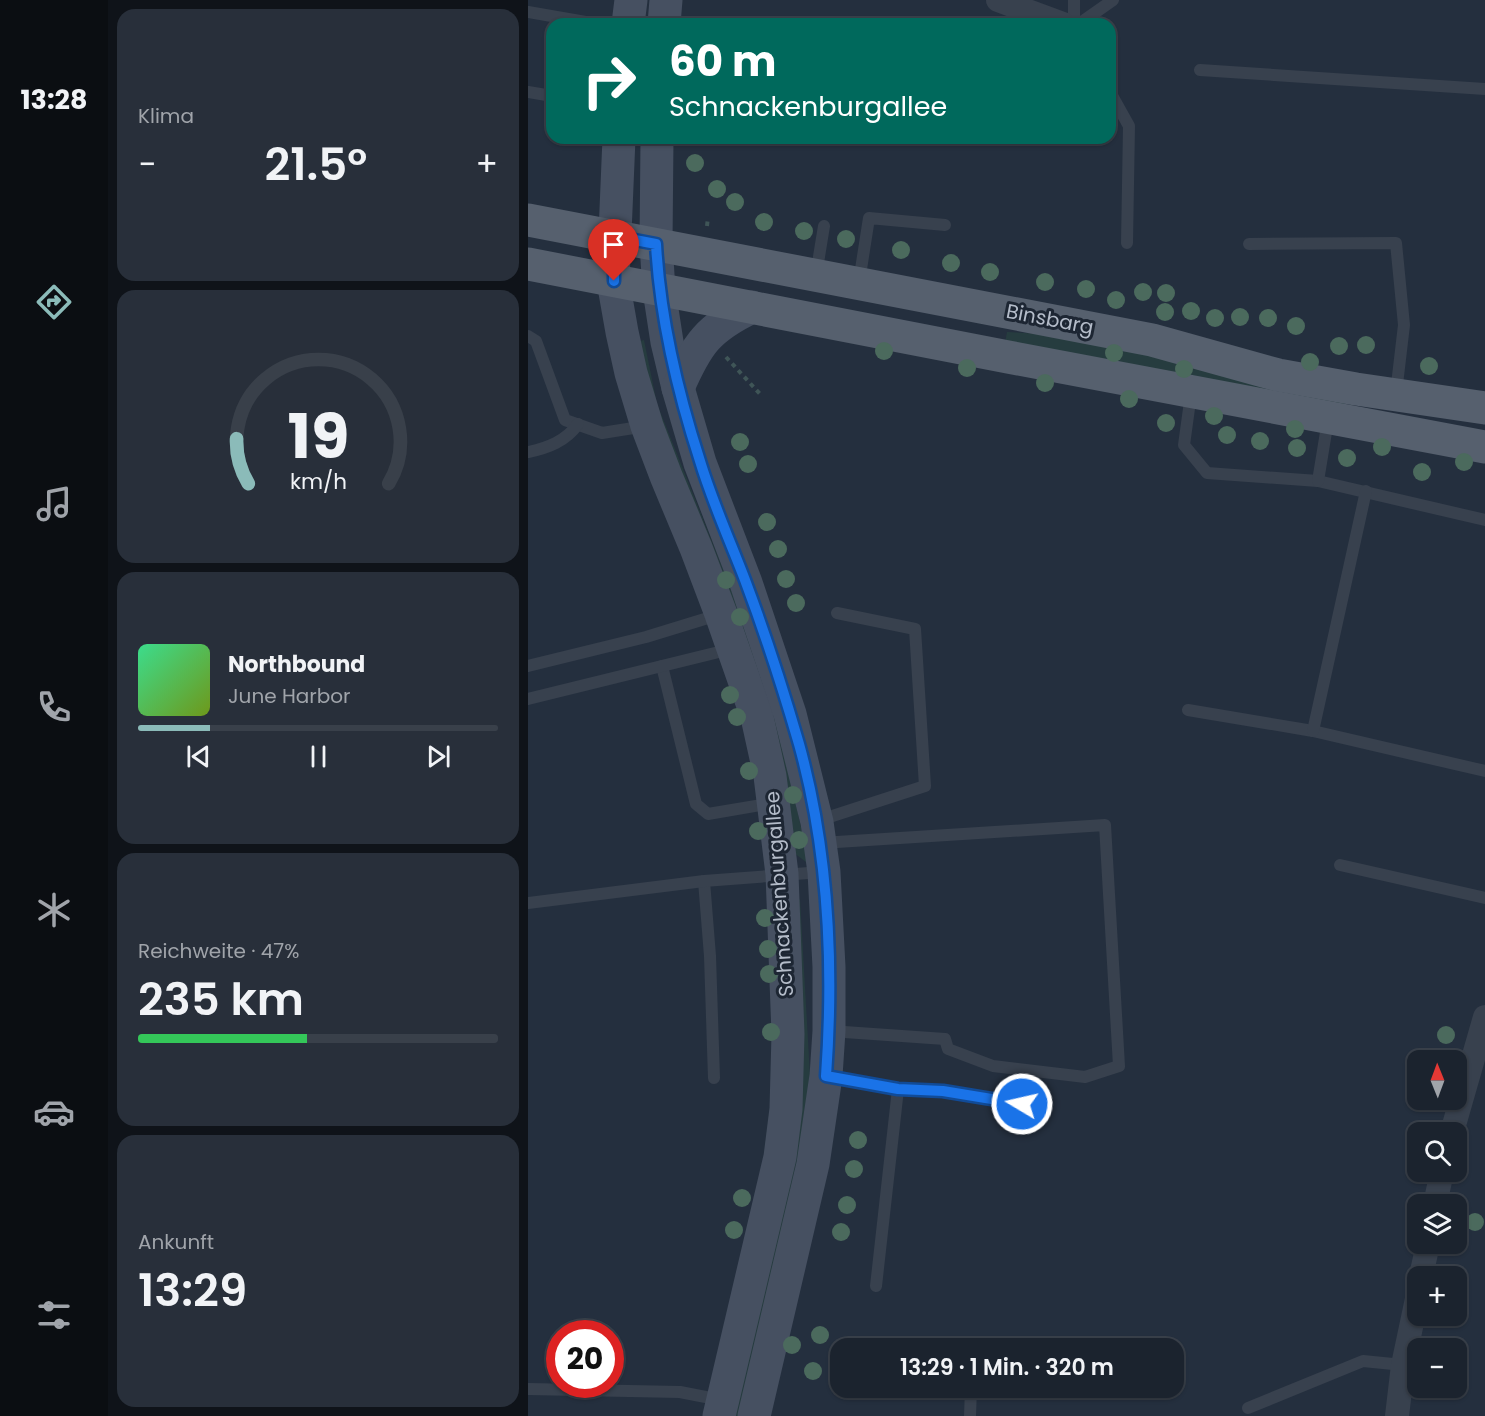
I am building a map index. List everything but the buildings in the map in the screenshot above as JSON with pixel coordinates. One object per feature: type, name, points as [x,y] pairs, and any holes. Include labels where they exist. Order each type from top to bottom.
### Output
[{"type":"main road","points":[[629,18],[631,0]]},
{"type":"main road","points":[[664,18],[666,0]]},
{"type":"main road","name":"Schnackenburgallee","points":[[619,144],[614,281],[631,373],[647,426],[721,614],[757,717],[774,803],[782,874],[788,1034],[786,1109],[773,1190],[721,1408]]},
{"type":"main road","name":"Schnackenburgallee","points":[[657,144],[656,244],[659,290],[678,388],[700,463],[746,583],[799,746],[821,846],[829,934],[829,1031],[826,1076],[813,1164],[755,1416]]},
{"type":"main road","name":"Binsbarg","points":[[528,220],[1152,340],[1278,375],[1391,399],[1485,408]]},
{"type":"main road","points":[[528,264],[1191,392],[1329,417],[1367,420],[1485,447]]},
{"type":"main road","points":[[678,388],[688,364],[716,327],[752,308]]},
{"type":"street","points":[[998,0],[1047,18]]},
{"type":"street","points":[[1456,1122],[1479,1060],[1485,1017]]},
{"type":"street","points":[[1397,1416],[1403,1365],[1411,1326]]},
{"type":"lane","points":[[1074,0],[1074,18]]},
{"type":"lane","points":[[1088,18],[1113,0]]},
{"type":"lane","points":[[528,12],[562,18]]},
{"type":"lane","points":[[1200,70],[1485,89]]},
{"type":"lane","points":[[528,92],[546,95]]},
{"type":"lane","points":[[1116,103],[1129,126],[1127,243]]},
{"type":"lane","points":[[859,283],[869,218],[945,225]]},
{"type":"lane","points":[[816,274],[824,226]]},
{"type":"lane","points":[[1249,244],[1396,243],[1404,326],[1391,399]]},
{"type":"lane","points":[[528,336],[536,341],[565,420],[602,433],[647,426]]},
{"type":"lane","points":[[1191,392],[1184,445],[1207,473],[1318,481],[1485,520]]},
{"type":"lane","points":[[1318,481],[1329,417]]},
{"type":"lane","points":[[528,452],[541,449],[569,436],[578,424]]},
{"type":"lane","points":[[1312,731],[1366,491]]},
{"type":"lane","points":[[528,903],[704,881],[782,874],[821,846],[925,786],[915,629],[837,613]]},
{"type":"lane","points":[[528,666],[646,637],[721,614]]},
{"type":"lane","points":[[528,699],[734,649]]},
{"type":"lane","points":[[662,666],[696,804],[708,814],[774,803]]},
{"type":"lane","points":[[1188,710],[1312,731],[1485,771]]},
{"type":"lane","points":[[821,846],[1105,825],[1119,1066],[1085,1077],[993,1065],[948,1049],[945,1039],[829,1031]]},
{"type":"lane","points":[[1340,865],[1485,898]]},
{"type":"lane","points":[[704,881],[710,956],[714,1077]]},
{"type":"lane","points":[[826,1076],[898,1089],[943,1091],[1042,1107]]},
{"type":"lane","points":[[876,1286],[898,1089]]},
{"type":"lane","points":[[1248,1408],[1363,1361],[1403,1365]]},
{"type":"lane","points":[[528,1389],[680,1392],[721,1408]]},
{"type":"lane","points":[[970,1416],[971,1398]]},
{"type":"path","points":[[733,366],[760,394]]},
{"type":"green space","points":[[1007,332],[1079,336],[1346,400],[1344,406],[1005,343]]},
{"type":"green space","points":[[644,340],[657,404],[772,692],[807,855],[806,862],[790,850],[658,424],[636,342]]},
{"type":"green space","points":[[800,899],[810,1075],[808,1110],[741,1416],[732,1416],[795,904]]},
{"type":"route","points":[[614,281],[614,236],[656,244],[659,290],[678,388],[700,463],[746,583],[799,746],[817,822],[824,872],[829,934],[829,1031],[826,1076],[898,1089],[943,1091],[1022,1104]]}]
